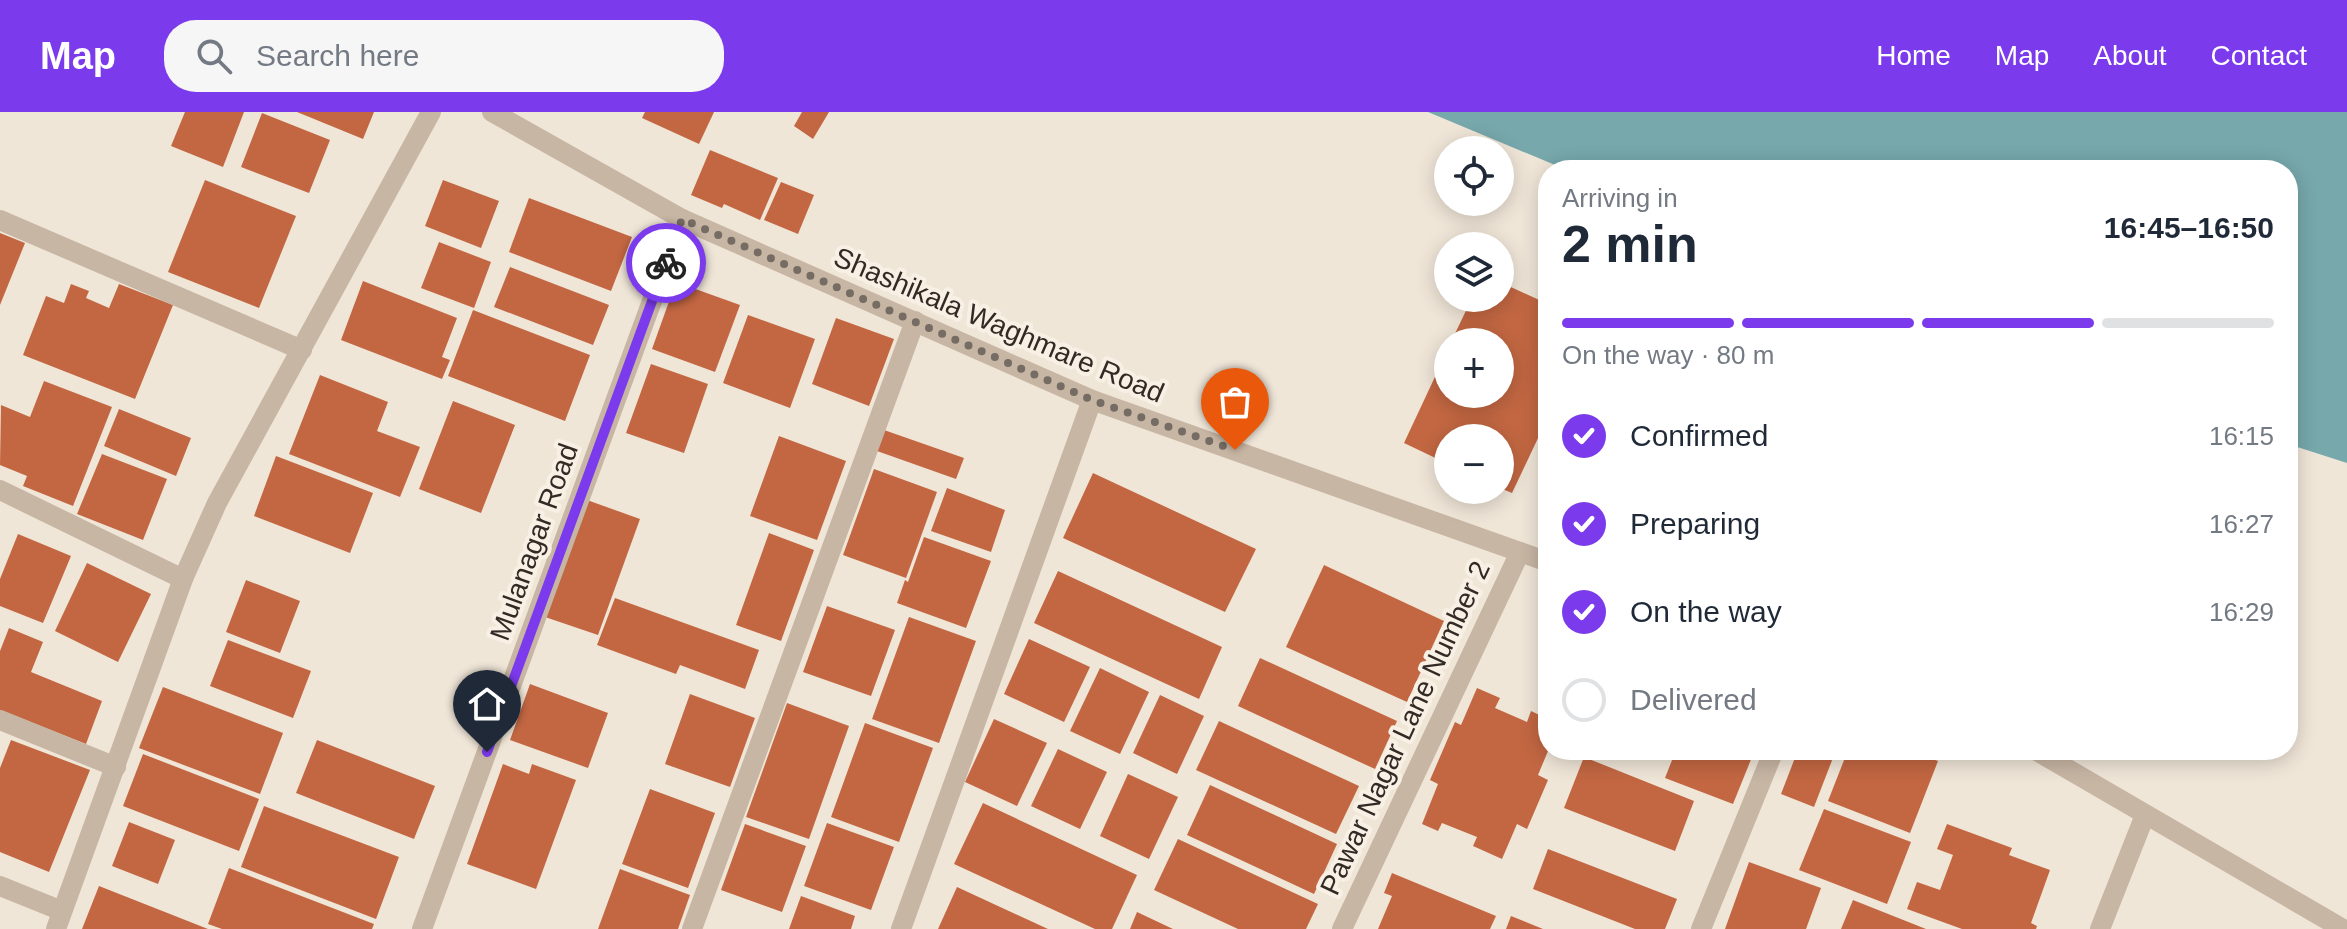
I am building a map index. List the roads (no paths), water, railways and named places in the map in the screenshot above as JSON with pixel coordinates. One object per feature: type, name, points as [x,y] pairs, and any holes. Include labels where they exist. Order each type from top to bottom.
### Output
[{"type":"street","points":[[0,886],[59,920],[183,579],[217,503],[431,112]]},
{"type":"street","name":"Shashikala Waghmare Road","points":[[492,112],[682,219],[1092,400],[1538,558]]},
{"type":"street","name":"Mulanagar Road","points":[[422,929],[682,219]]},
{"type":"street","points":[[0,220],[302,350]]},
{"type":"street","points":[[692,929],[915,321]]},
{"type":"street","points":[[901,929],[1092,400]]},
{"type":"street","points":[[0,490],[183,579]]},
{"type":"street","name":"Pawar Nagar Lane Number 2","points":[[1342,929],[1520,552]]},
{"type":"street","points":[[0,720],[116,767]]},
{"type":"street","points":[[1701,929],[1770,760]]},
{"type":"street","points":[[2052,760],[2343,929]]},
{"type":"street","points":[[2100,929],[2145,815]]},
{"type":"water","points":[[1428,112],[2347,112],[2347,463],[2298,447],[2298,160],[1543,160],[1514,148],[1514,136],[1486,136]]}]
